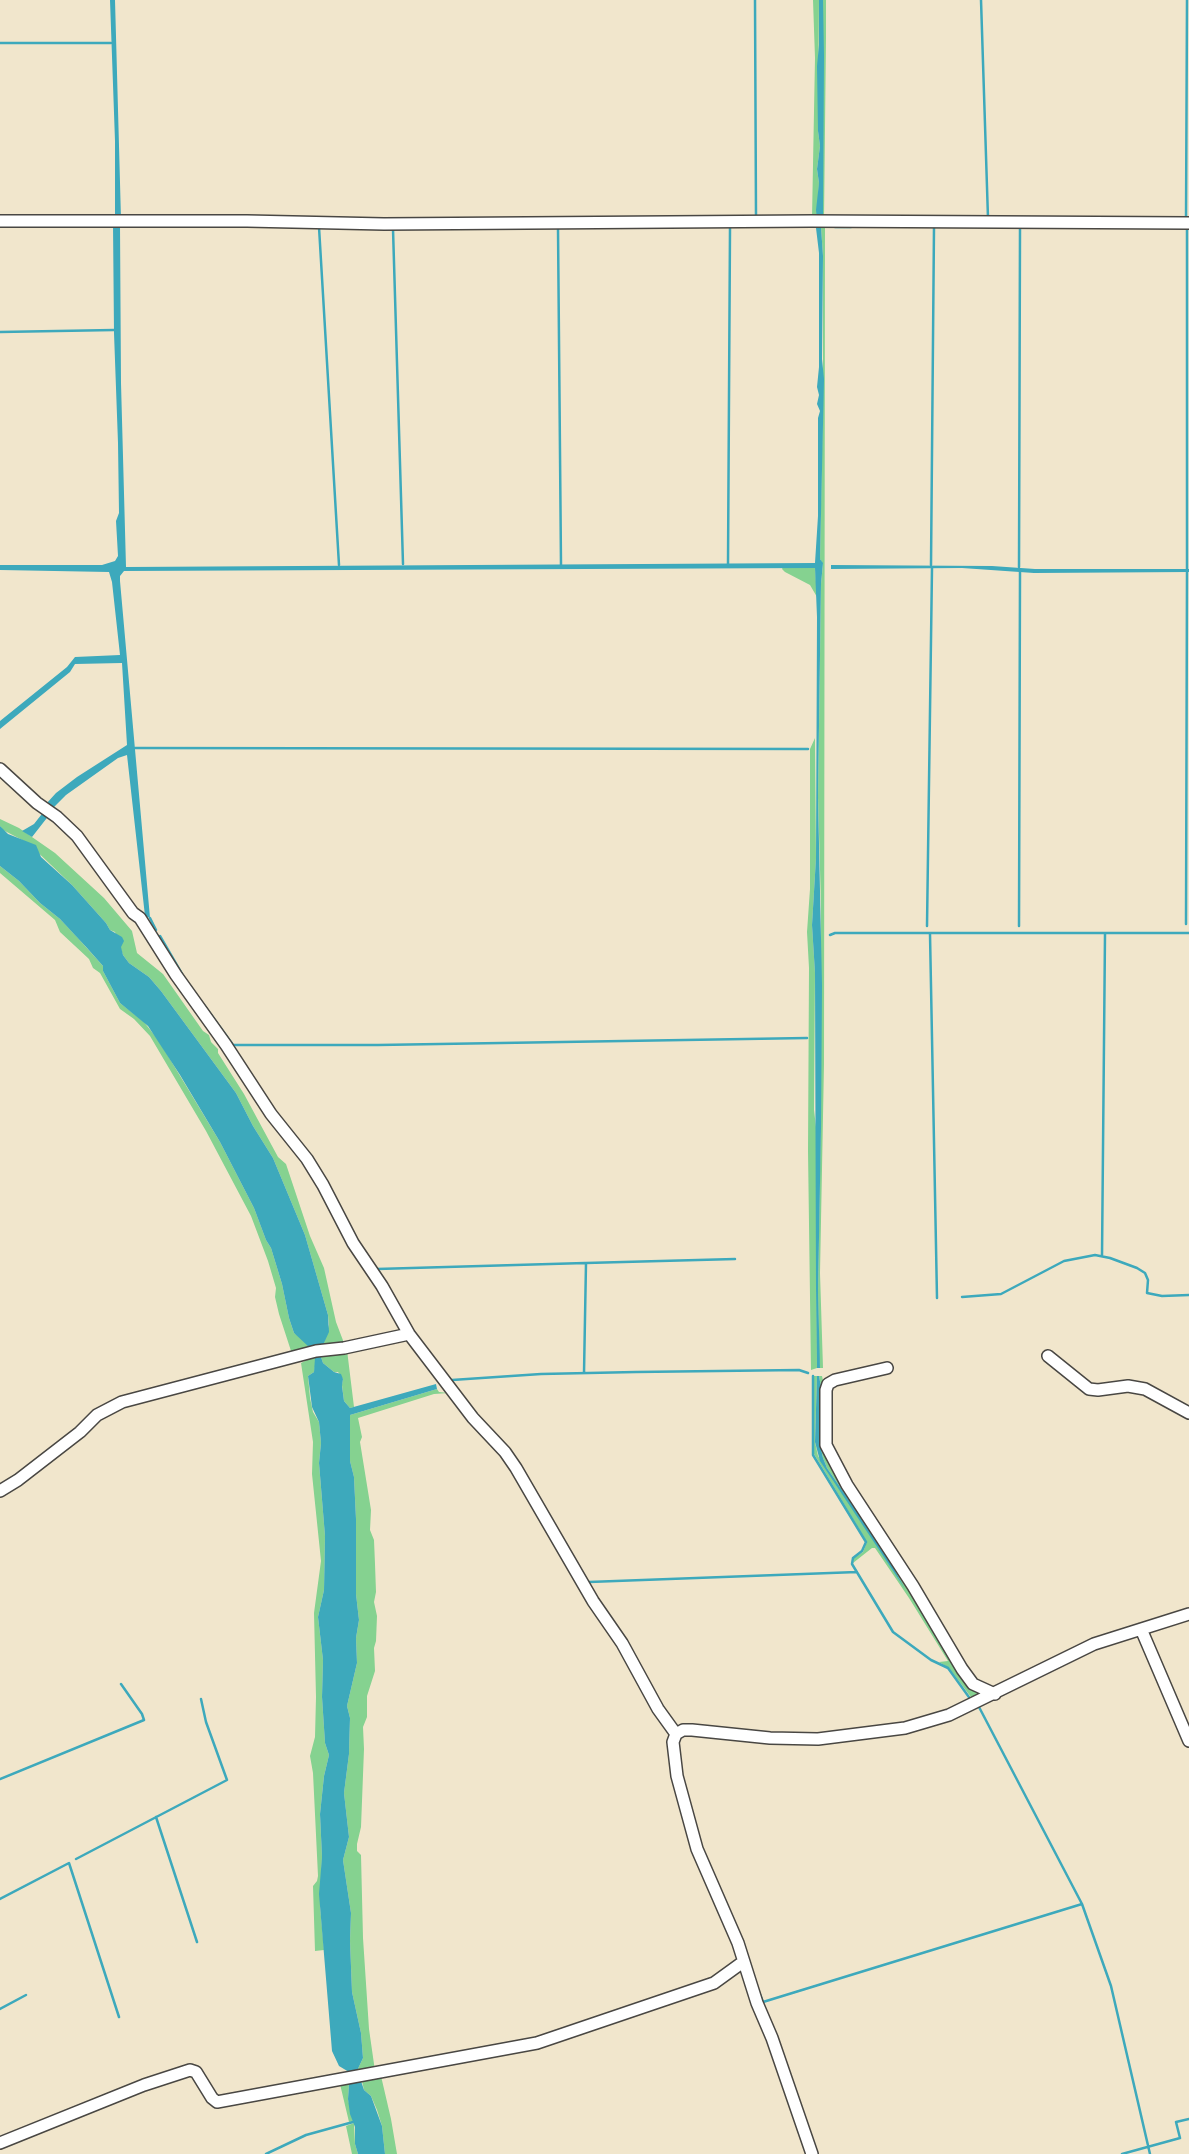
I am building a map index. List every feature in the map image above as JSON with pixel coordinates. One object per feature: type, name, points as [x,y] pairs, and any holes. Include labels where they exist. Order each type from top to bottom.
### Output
[{"type":"street","points":[[0,221],[247,221],[384,224],[812,222],[1189,224]]},
{"type":"street","points":[[0,769],[37,804],[57,817],[77,836],[133,913],[140,918],[176,975],[272,1114],[307,1159],[324,1185],[353,1243],[382,1286],[409,1334],[473,1418],[505,1452],[516,1468],[593,1601],[622,1643],[658,1709],[676,1734]]},
{"type":"street","points":[[0,1491],[74,1437],[97,1415],[122,1402],[316,1351],[344,1348],[409,1334]]},
{"type":"street","points":[[1048,1356],[1089,1389],[1098,1390],[1128,1386],[1145,1389],[1189,1414]]},
{"type":"street","points":[[887,1368],[835,1380],[828,1384],[826,1390],[826,1445],[829,1454],[847,1485],[908,1578],[962,1669],[973,1684],[995,1694]]},
{"type":"street","points":[[812,2154],[788,2082],[757,2003],[751,1979],[738,1943],[697,1849],[677,1776],[673,1742],[676,1734],[683,1730],[692,1730],[746,1737],[795,1739],[886,1732],[940,1718],[995,1694],[1094,1644],[1189,1614]]},
{"type":"street","points":[[1141,1629],[1189,1741]]},
{"type":"street","points":[[0,2143],[144,2085],[190,2070],[196,2072],[212,2098],[217,2102],[537,2043],[714,1983],[744,1962]]},
{"type":"green space","points":[[813,0],[819,0],[818,131],[820,146],[817,169],[819,183],[817,218],[812,218],[815,58]]},
{"type":"green space","points":[[823,0],[826,0],[824,219],[821,218],[823,214]]},
{"type":"green space","points":[[825,226],[824,1064],[820,1273],[823,1368],[820,1368],[818,1292],[821,1105],[821,905],[818,797],[821,584],[823,564],[820,559],[823,398],[823,256],[821,227]]},
{"type":"green space","points":[[783,567],[815,567],[817,597],[810,585],[785,572],[782,569]]},
{"type":"green space","points":[[815,738],[816,858],[812,925],[815,973],[814,1110],[816,1127],[817,1368],[811,1370],[808,1151],[809,968],[807,932],[810,889],[810,749]]},
{"type":"green space","points":[[0,819],[19,828],[55,853],[104,898],[132,931],[137,953],[163,974],[203,1031],[209,1035],[211,1042],[218,1049],[218,1053],[244,1094],[278,1157],[286,1164],[310,1236],[324,1268],[336,1322],[344,1343],[323,1345],[329,1325],[328,1315],[305,1235],[273,1158],[253,1126],[236,1093],[161,991],[149,977],[129,963],[123,955],[115,932],[110,930],[72,885],[28,843],[3,830],[0,826]]},
{"type":"green space","points":[[0,866],[19,881],[76,936],[103,966],[103,971],[120,1003],[144,1022],[159,1041],[220,1142],[254,1208],[271,1248],[294,1333],[315,1348],[292,1354],[279,1314],[275,1297],[276,1288],[268,1261],[251,1216],[206,1131],[150,1036],[134,1019],[120,1009],[100,973],[93,968],[89,959],[60,932],[55,920],[0,873]]},
{"type":"green space","points":[[347,1350],[354,1407],[350,1408],[344,1401],[343,1379],[338,1372],[334,1372],[323,1363],[320,1354]]},
{"type":"green space","points":[[317,1355],[314,1372],[308,1376],[310,1398],[313,1412],[319,1422],[321,1443],[319,1463],[325,1536],[324,1590],[318,1617],[323,1660],[322,1697],[325,1743],[329,1755],[324,1776],[320,1814],[322,1857],[320,1906],[324,1950],[315,1951],[313,1886],[318,1876],[313,1773],[310,1756],[315,1737],[314,1613],[321,1561],[312,1474],[313,1442],[301,1363]]},
{"type":"green space","points":[[814,1376],[817,1376],[815,1442],[818,1456],[902,1584],[886,1554],[827,1468],[823,1458],[821,1449],[821,1387],[819,1376],[822,1376],[824,1385],[825,1449],[981,1693],[974,1701],[949,1668],[939,1662],[948,1661],[875,1548],[872,1548],[853,1563],[854,1558],[863,1552],[867,1542],[814,1454]]},
{"type":"green space","points":[[437,1389],[439,1392],[449,1393],[434,1394],[358,1418],[371,1510],[370,1530],[374,1540],[376,1592],[374,1602],[377,1616],[374,1648],[375,1671],[367,1696],[367,1717],[363,1727],[361,1827],[357,1844],[357,1851],[361,1855],[363,1938],[369,2029],[375,2071],[356,2073],[363,2058],[361,2033],[352,1992],[351,1913],[343,1860],[349,1837],[344,1793],[349,1754],[350,1718],[347,1706],[357,1663],[356,1638],[359,1620],[356,1594],[354,1477],[350,1461],[350,1415]]},
{"type":"green space","points":[[381,2076],[397,2154],[385,2154],[382,2126],[377,2110],[371,2096],[364,2090],[362,2081]]},
{"type":"green space","points":[[352,2081],[349,2084],[348,2099],[353,2121],[349,2122],[340,2084]]},
{"type":"green space","points":[[354,2123],[355,2144],[358,2154],[352,2154],[346,2126]]},
{"type":"water","points":[[110,0],[115,0],[121,219],[115,218],[115,141]]},
{"type":"water","points":[[819,0],[823,0],[823,214],[821,218],[817,218],[819,183],[817,169],[820,146],[817,66]]},
{"type":"water","points":[[113,224],[120,225],[121,383],[126,567],[815,563],[818,516],[818,418],[820,411],[817,404],[819,395],[817,387],[819,367],[819,253],[816,226],[821,227],[823,256],[822,359],[824,379],[820,559],[823,563],[821,584],[818,797],[822,985],[818,1292],[820,1368],[817,1368],[815,973],[812,925],[816,858],[817,617],[815,568],[124,571],[120,576],[120,581],[150,918],[145,916],[127,755],[118,758],[66,795],[52,809],[46,804],[56,793],[77,777],[127,745],[122,663],[75,664],[70,672],[0,729],[0,721],[67,667],[75,657],[120,655],[112,582],[109,572],[0,570],[0,565],[102,565],[115,561],[118,556],[116,521],[119,513],[118,443]]},
{"type":"water","points":[[831,565],[992,566],[1035,569],[1189,569],[1189,572],[1034,573],[962,568],[831,569]]},
{"type":"water","points":[[45,810],[50,814],[32,837],[22,831],[34,824]]},
{"type":"water","points":[[0,826],[8,834],[36,845],[41,857],[72,885],[110,930],[122,937],[124,941],[121,947],[123,955],[129,963],[149,977],[161,991],[236,1093],[253,1126],[273,1158],[305,1235],[328,1315],[329,1332],[323,1345],[315,1348],[309,1347],[294,1333],[271,1248],[254,1208],[220,1142],[180,1075],[148,1026],[120,1003],[103,971],[103,966],[60,919],[0,866]]},
{"type":"water","points":[[320,1354],[323,1363],[334,1372],[341,1374],[344,1401],[350,1408],[436,1384],[437,1389],[350,1415],[350,1461],[354,1477],[356,1594],[359,1620],[356,1638],[357,1663],[347,1706],[350,1718],[349,1754],[344,1793],[349,1837],[343,1860],[351,1913],[352,1992],[361,2033],[363,2058],[356,2073],[350,2075],[349,2072],[339,2066],[332,2051],[319,1894],[322,1857],[320,1814],[324,1776],[329,1755],[325,1743],[322,1697],[323,1660],[318,1617],[324,1590],[325,1536],[319,1463],[321,1443],[319,1422],[312,1407],[308,1376],[314,1372],[315,1358]]},
{"type":"water","points":[[817,1376],[819,1376],[821,1387],[821,1449],[827,1468],[886,1554],[905,1589],[820,1461],[815,1442]]},
{"type":"water","points":[[352,2081],[361,2081],[364,2090],[371,2096],[382,2126],[385,2154],[358,2154],[355,2144],[355,2127],[350,2114],[348,2099],[349,2084]]},
{"type":"waterway","points":[[755,0],[756,218]]},
{"type":"waterway","points":[[981,0],[988,218]]},
{"type":"waterway","points":[[1186,220],[1187,0]]},
{"type":"waterway","points":[[0,43],[111,43]]},
{"type":"waterway","points":[[319,227],[339,565]]},
{"type":"waterway","points":[[835,227],[851,227]]},
{"type":"waterway","points":[[931,565],[934,227]]},
{"type":"waterway","points":[[1019,567],[1020,227]]},
{"type":"waterway","points":[[1187,227],[1187,569]]},
{"type":"waterway","points":[[558,228],[561,565]]},
{"type":"waterway","points":[[728,564],[730,228]]},
{"type":"waterway","points":[[393,229],[403,564]]},
{"type":"waterway","points":[[0,332],[114,330]]},
{"type":"waterway","points":[[927,926],[932,568]]},
{"type":"waterway","points":[[1019,926],[1020,571]]},
{"type":"waterway","points":[[1186,924],[1187,572]]},
{"type":"waterway","points":[[135,748],[808,749]]},
{"type":"waterway","points":[[150,918],[156,930]]},
{"type":"waterway","points":[[830,935],[835,933],[1189,933]]},
{"type":"waterway","points":[[930,934],[937,1298]]},
{"type":"waterway","points":[[1102,1256],[1105,934]]},
{"type":"waterway","points":[[160,936],[182,974]]},
{"type":"waterway","points":[[204,1005],[233,1045],[378,1045],[807,1038]]},
{"type":"waterway","points":[[962,1297],[1001,1294],[1064,1261],[1095,1255],[1110,1258],[1145,1273],[1148,1280],[1147,1293],[1162,1296],[1189,1295]]},
{"type":"waterway","points":[[584,1373],[586,1263],[735,1259]]},
{"type":"waterway","points":[[377,1269],[585,1263]]},
{"type":"waterway","points":[[452,1380],[541,1374],[636,1372],[799,1370],[808,1373]]},
{"type":"waterway","points":[[813,1376],[813,1455],[866,1542],[862,1551],[853,1558],[852,1564],[893,1632],[931,1660],[948,1668],[971,1700]]},
{"type":"waterway","points":[[589,1582],[857,1572]]},
{"type":"waterway","points":[[0,1779],[144,1720],[142,1714],[121,1684]]},
{"type":"waterway","points":[[76,1859],[227,1780],[206,1722],[201,1699]]},
{"type":"waterway","points":[[979,1707],[1082,1904],[1111,1986],[1150,2154]]},
{"type":"waterway","points":[[156,1817],[197,1942]]},
{"type":"waterway","points":[[0,1899],[69,1863],[119,2017]]},
{"type":"waterway","points":[[759,1992],[763,2002],[1082,1904]]},
{"type":"waterway","points":[[0,2009],[26,1995]]},
{"type":"waterway","points":[[1122,2154],[1180,2138],[1176,2122],[1189,2119]]},
{"type":"waterway","points":[[266,2154],[306,2135],[353,2122]]}]
